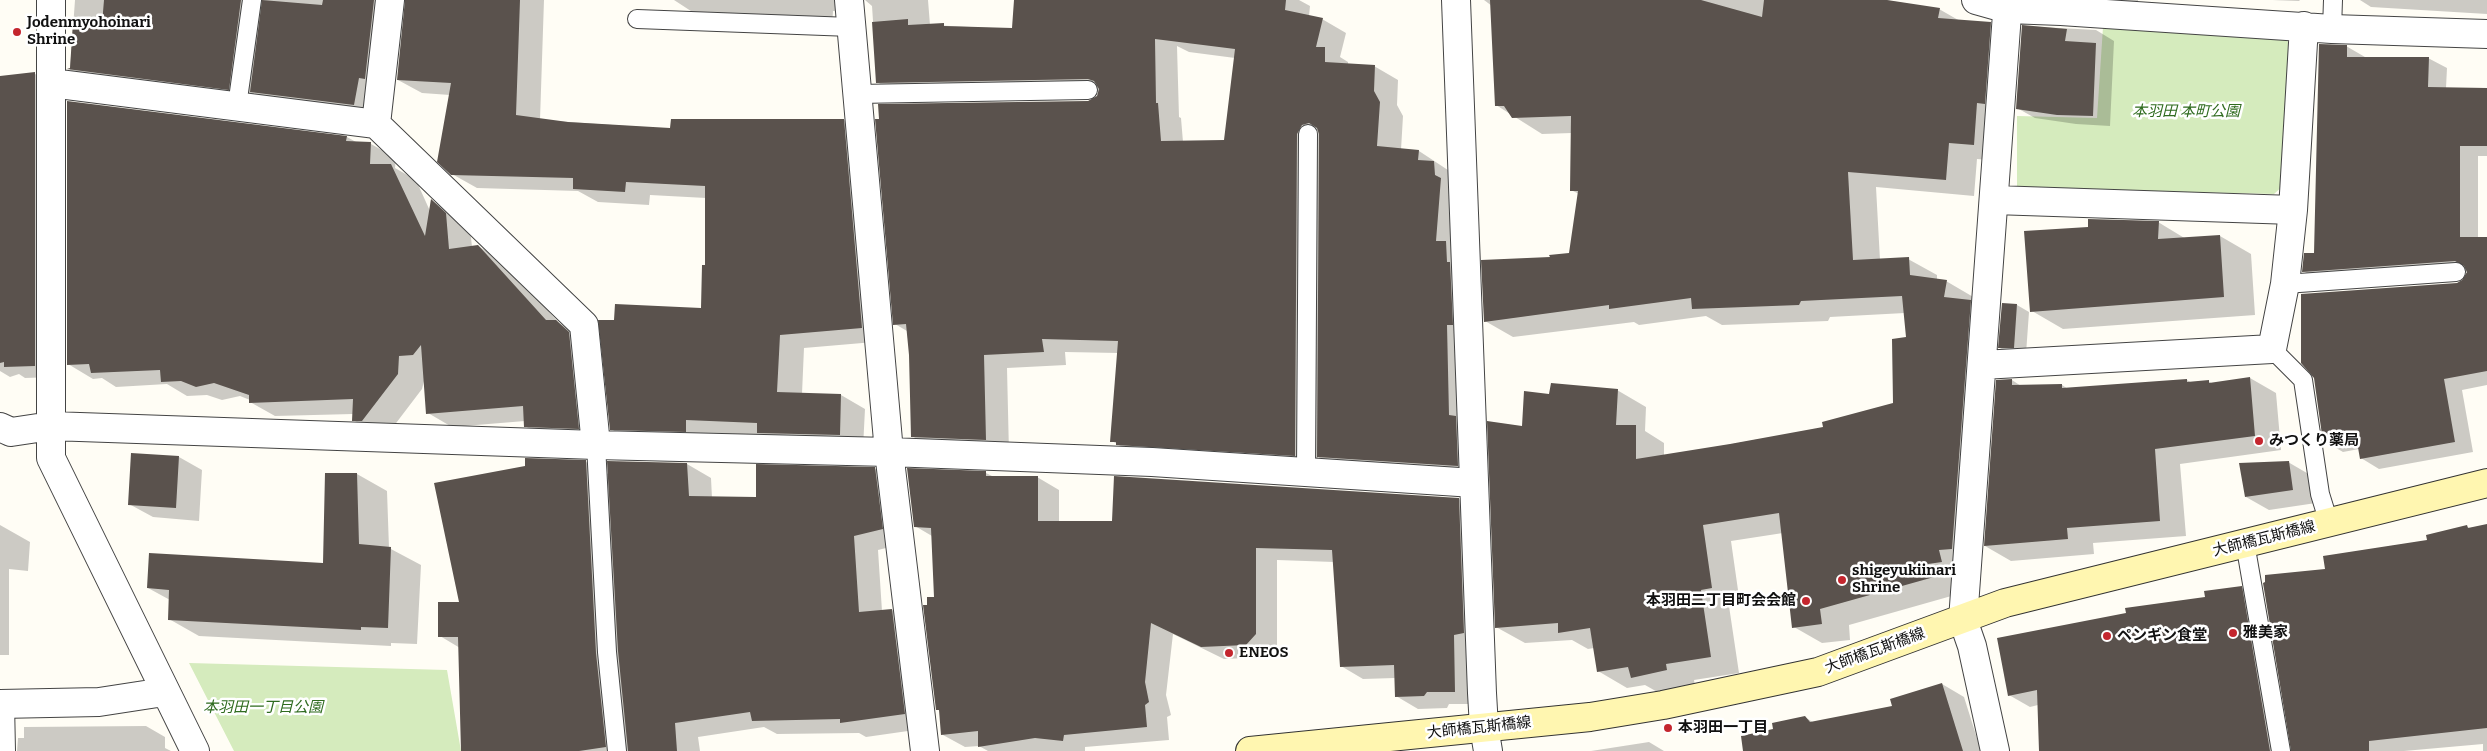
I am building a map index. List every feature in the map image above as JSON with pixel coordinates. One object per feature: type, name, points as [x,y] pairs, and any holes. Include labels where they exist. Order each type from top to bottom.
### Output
[{"type":"street","points":[[52,0],[51,458],[194,751]]},
{"type":"street","points":[[376,124],[390,0]]},
{"type":"street","points":[[849,0],[889,452],[925,751]]},
{"type":"street","points":[[1456,0],[1474,483],[1486,739]]},
{"type":"street","points":[[1976,0],[2008,5],[2332,29],[2487,34]]},
{"type":"street","points":[[1995,751],[1972,646],[1963,620],[2008,5]]},
{"type":"street","points":[[1982,365],[2272,349],[2285,284],[2293,210],[2304,26]]},
{"type":"street","points":[[52,83],[376,124],[584,325],[596,445]]},
{"type":"street","points":[[1994,200],[2293,210]]},
{"type":"street","points":[[0,427],[11,432],[52,426],[596,445],[889,452],[1152,462],[1474,483]]},
{"type":"street","name":"大師橋瓦斯橋線","points":[[1250,751],[1486,739],[1590,718],[1663,706],[1818,672],[2005,603],[2487,483]]},
{"type":"street","points":[[2,704],[99,702],[164,692]]},
{"type":"lane","points":[[237,106],[252,0]]},
{"type":"lane","points":[[2332,0],[2332,29]]},
{"type":"lane","points":[[637,19],[851,27]]},
{"type":"lane","points":[[857,94],[1088,90]]},
{"type":"lane","points":[[1306,472],[1308,134]]},
{"type":"lane","points":[[2285,284],[2456,272]]},
{"type":"lane","points":[[2272,349],[2302,380],[2320,494],[2329,523]]},
{"type":"lane","points":[[596,445],[607,652],[617,751]]},
{"type":"lane","points":[[2245,543],[2281,751]]},
{"type":"lane","points":[[2,704],[6,751]]},
{"type":"green space","name":"本羽田 本町公園","points":[[2103,27],[2287,39],[2291,51],[2286,183],[2274,194],[2017,188],[2017,116],[2097,118]]},
{"type":"green space","name":"本羽田一丁目公園","points":[[189,663],[447,670],[461,751],[234,751]]},
{"type":"building","points":[[104,0],[241,0],[229,90],[67,69],[70,68],[73,22],[102,24]]},
{"type":"building","points":[[262,0],[322,5],[323,0],[374,0],[365,79],[359,78],[354,105],[250,92]]},
{"type":"building","points":[[405,0],[520,0],[516,115],[568,122],[670,128],[671,119],[844,119],[862,328],[780,335],[777,392],[841,394],[840,435],[757,433],[757,423],[686,420],[686,432],[610,430],[598,320],[614,320],[615,304],[701,308],[702,265],[705,265],[705,186],[626,182],[625,192],[573,189],[573,178],[451,175],[437,162],[451,83],[397,80]]},
{"type":"building","points":[[1014,0],[1286,0],[1285,10],[1323,18],[1316,47],[1325,47],[1325,62],[1375,65],[1374,91],[1380,102],[1377,146],[1419,150],[1418,160],[1434,161],[1435,175],[1441,178],[1436,241],[1446,241],[1447,262],[1450,262],[1453,325],[1447,325],[1449,415],[1456,416],[1458,466],[1317,457],[1319,134],[1317,128],[1309,123],[1302,125],[1297,134],[1295,456],[1116,445],[1116,442],[1110,442],[1118,341],[1042,339],[1044,352],[984,355],[986,440],[911,437],[909,355],[906,324],[893,325],[875,119],[879,119],[878,104],[1088,101],[1097,96],[1099,89],[1094,81],[1088,79],[876,83],[872,22],[908,19],[908,25],[944,23],[944,26],[1012,28]],"holes":[[[1155,39],[1235,49],[1224,140],[1161,141],[1158,103],[1156,103]]]},
{"type":"building","points":[[1490,0],[1701,0],[1762,17],[1764,0],[1887,0],[1940,8],[1938,18],[1991,22],[1985,104],[1977,103],[1974,145],[1949,143],[1946,180],[1848,172],[1853,260],[1909,257],[1910,275],[1947,280],[1944,297],[1971,300],[1952,549],[1939,550],[1942,562],[1928,564],[1934,577],[1820,609],[1822,624],[1792,628],[1779,513],[1703,525],[1712,588],[1701,590],[1711,657],[1666,664],[1667,670],[1631,678],[1628,667],[1597,672],[1590,628],[1558,633],[1558,623],[1495,628],[1487,421],[1522,426],[1524,391],[1549,394],[1551,383],[1618,389],[1616,425],[1636,425],[1636,459],[1823,427],[1822,422],[1893,403],[1892,339],[1906,337],[1902,296],[1801,301],[1799,305],[1692,309],[1691,298],[1609,309],[1609,305],[1484,322],[1481,260],[1550,257],[1549,255],[1569,253],[1578,191],[1570,191],[1571,116],[1512,118],[1504,106],[1495,106]]},
{"type":"building","points":[[2022,25],[2067,29],[2065,41],[2096,43],[2093,116],[2057,115],[2016,109]]},
{"type":"building","points":[[2319,44],[2347,45],[2347,57],[2429,57],[2428,87],[2487,88],[2487,146],[2460,146],[2460,237],[2487,237],[2487,371],[2444,379],[2455,442],[2360,459],[2356,436],[2323,442],[2314,378],[2301,363],[2301,294],[2457,283],[2462,280],[2467,272],[2464,266],[2455,261],[2302,272],[2304,253],[2314,253]]},
{"type":"building","points":[[35,72],[35,366],[4,367],[4,362],[0,363],[0,76]]},
{"type":"building","points":[[67,101],[347,136],[346,141],[371,142],[370,164],[391,164],[425,236],[431,199],[446,213],[449,249],[478,245],[546,320],[556,320],[569,332],[579,429],[524,427],[523,406],[426,414],[421,345],[413,355],[399,356],[398,374],[362,421],[352,421],[353,399],[249,403],[249,395],[214,383],[196,387],[181,381],[161,382],[160,370],[91,373],[89,364],[67,365]]},
{"type":"building","points":[[2088,219],[2159,221],[2158,239],[2220,235],[2224,297],[2030,312],[2024,231],[2088,227]]},
{"type":"building","points":[[2002,303],[2017,304],[2014,348],[1998,348]]},
{"type":"building","points":[[2250,377],[2255,436],[2155,449],[2160,521],[2067,528],[2068,539],[1984,546],[1996,380],[2012,379],[2012,385],[2062,384],[2062,388],[2187,379],[2187,382],[2209,380],[2209,383]]},
{"type":"building","points":[[131,453],[179,456],[176,508],[128,505]]},
{"type":"building","points":[[525,458],[586,460],[596,653],[606,747],[579,751],[461,751],[458,637],[438,637],[438,602],[459,602],[434,483],[525,466]]},
{"type":"building","points":[[607,461],[687,463],[689,496],[756,497],[756,464],[875,467],[883,529],[854,536],[859,612],[892,609],[905,714],[840,723],[840,719],[752,721],[750,712],[675,723],[677,751],[628,751],[618,651]]},
{"type":"building","points":[[2289,461],[2293,490],[2245,497],[2239,463]]},
{"type":"building","points":[[907,468],[986,471],[986,476],[1038,476],[1038,521],[1112,521],[1114,476],[1459,498],[1464,633],[1454,635],[1455,692],[1427,692],[1424,696],[1395,697],[1394,665],[1340,667],[1332,550],[1256,548],[1256,634],[1246,645],[1201,647],[1151,623],[1145,682],[1149,702],[1145,705],[1147,727],[1064,735],[1063,741],[1035,738],[978,747],[978,731],[941,735],[939,710],[936,710],[923,605],[927,605],[927,597],[934,597],[931,528],[914,527]]},
{"type":"building","points":[[325,473],[357,473],[359,544],[391,547],[388,628],[361,627],[361,630],[168,620],[169,590],[147,588],[149,553],[323,563]]},
{"type":"building","points":[[2487,524],[2487,728],[2369,741],[2369,751],[2291,751],[2263,583],[2265,582],[2265,575],[2325,569],[2323,556],[2427,540],[2426,535],[2467,525],[2468,528]]},
{"type":"building","points":[[2242,586],[2270,751],[2039,751],[2037,690],[2008,696],[1997,638],[2126,613],[2125,608],[2205,597],[2204,591]]},
{"type":"building","points":[[1942,683],[1963,751],[1743,751],[1741,736],[1773,729],[1772,723],[1805,716],[1810,722],[1892,706],[1890,699]]},
{"type":"place","name":"Jodenmyohoinari Shrine","points":[[17,32]]},
{"type":"place","name":"みつくり薬局","points":[[2259,441]]},
{"type":"place","name":"shigeyukiinari Shrine","points":[[1842,580]]},
{"type":"place","name":"本羽田二丁目町会会館","points":[[1806,601]]},
{"type":"place","name":"雅美家","points":[[2233,633]]},
{"type":"place","name":"ペンギン食堂","points":[[2107,636]]},
{"type":"place","name":"ENEOS","points":[[1229,653]]},
{"type":"place","name":"本羽田一丁目","points":[[1668,728]]}]
